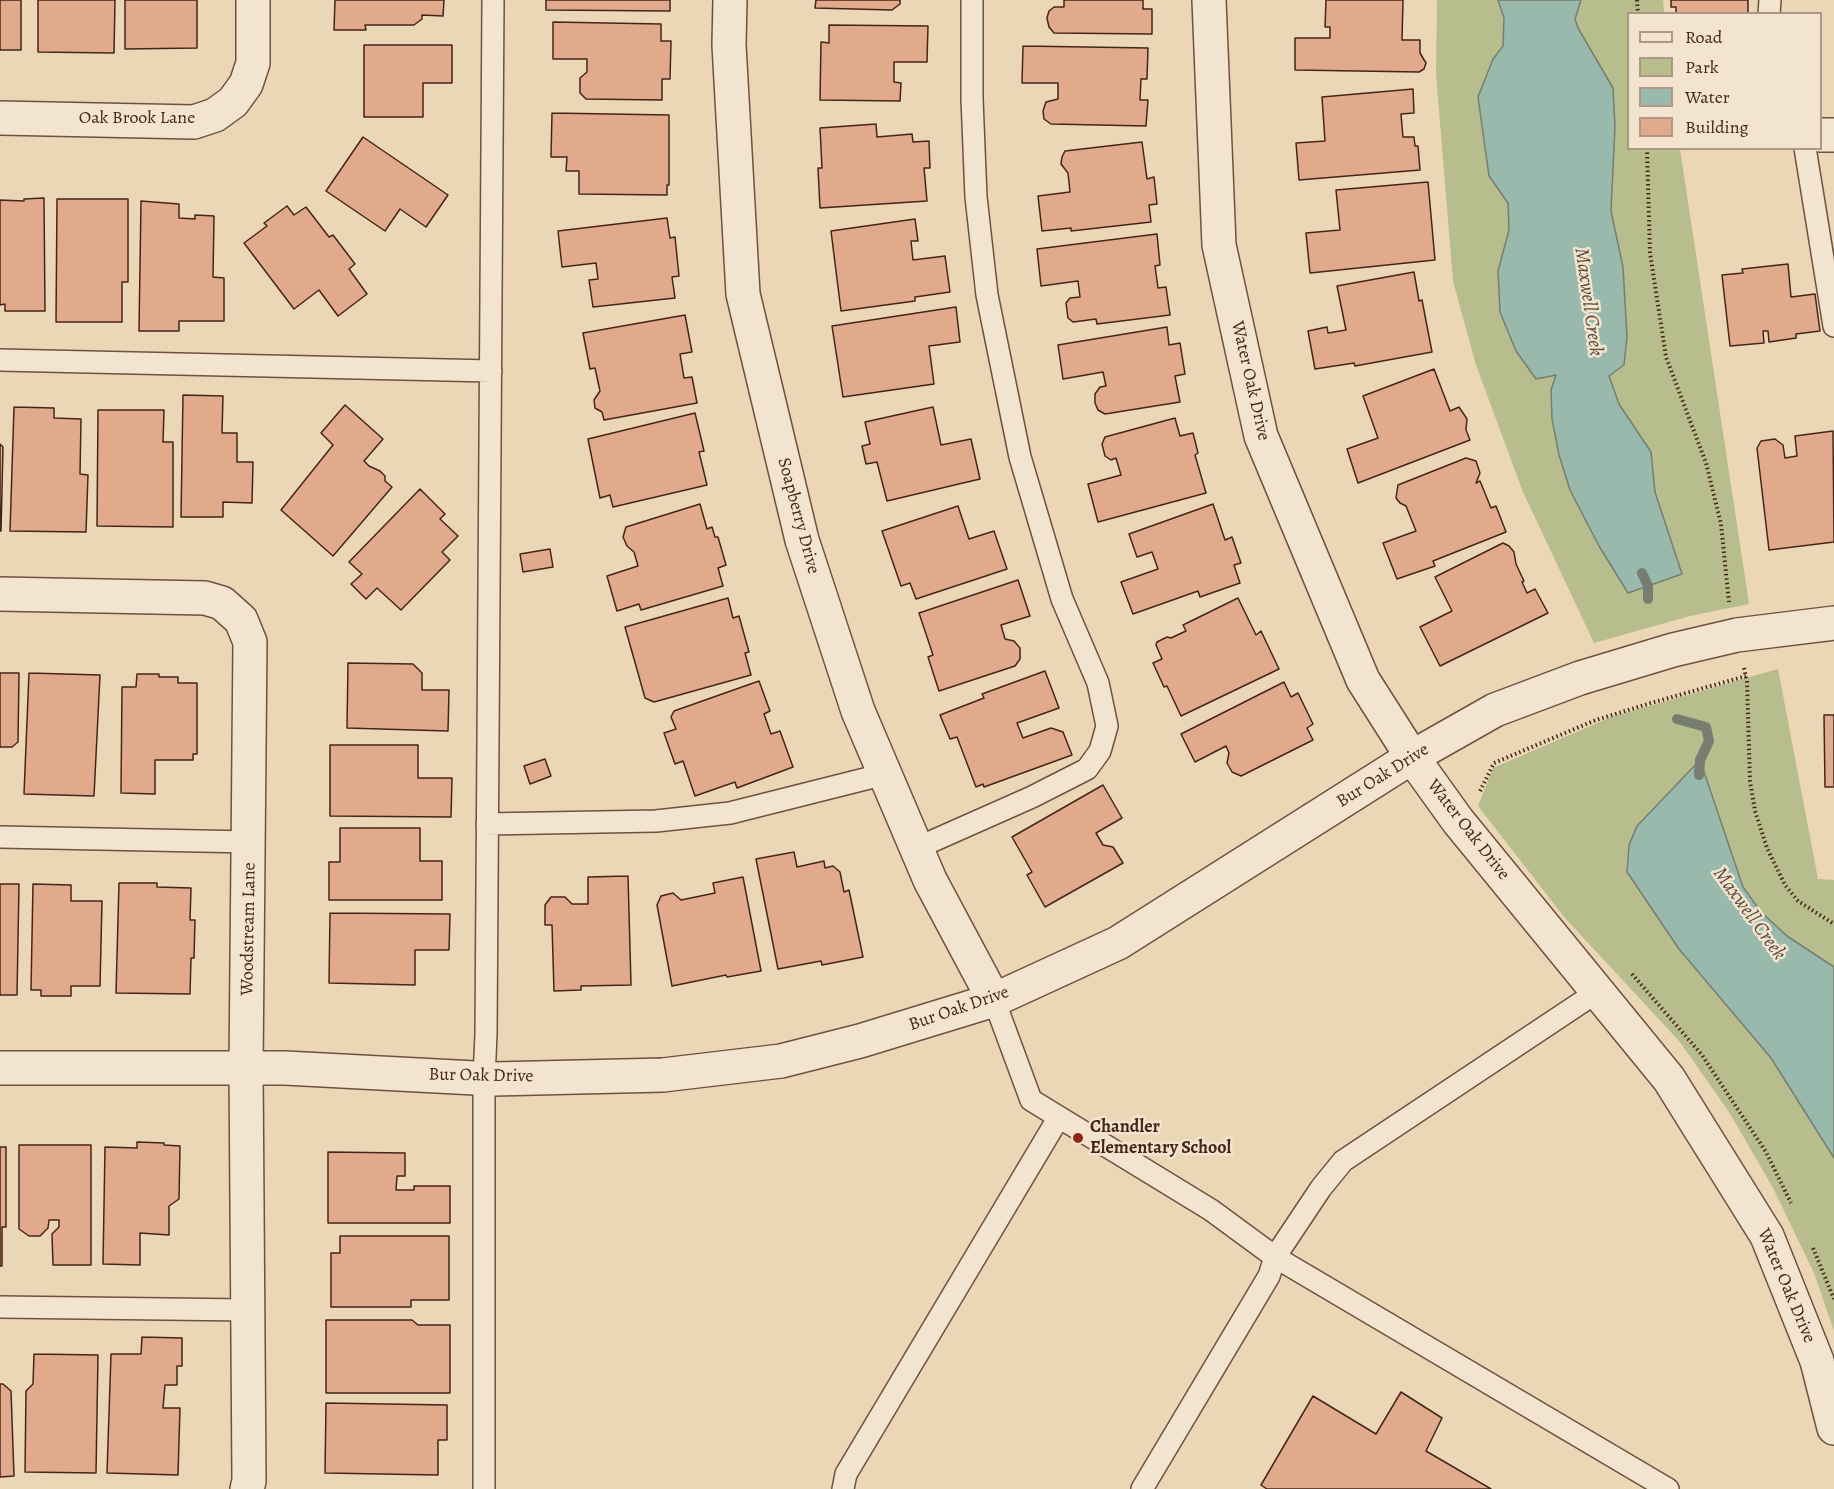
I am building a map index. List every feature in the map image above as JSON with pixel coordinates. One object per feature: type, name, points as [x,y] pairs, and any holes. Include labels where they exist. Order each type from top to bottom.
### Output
[{"type":"street","name":"Oak Brook Lane","points":[[0,118],[194,122],[215,115],[233,102],[246,84],[253,63],[253,0]]},
{"type":"street","name":"Soapberry Drive","points":[[730,0],[729,45],[743,294],[802,540],[858,711],[930,880],[994,1000]]},
{"type":"street","name":"Water Oak Drive","points":[[1209,0],[1219,245],[1261,436],[1363,680],[1412,757],[1458,821],[1669,1079],[1767,1236],[1817,1361],[1834,1428]]},
{"type":"street","name":"Woodstream Lane","points":[[0,594],[205,598],[222,603],[241,620],[250,642],[250,842],[246,1067],[249,1481],[247,1489]]},
{"type":"street","name":"Bur Oak Drive","points":[[0,1068],[246,1067],[484,1078],[663,1075],[781,1061],[860,1041],[994,1000],[1118,943],[1412,757],[1495,711],[1580,678],[1673,650],[1737,635],[1834,623]]},
{"type":"lane","points":[[484,1489],[484,1078],[493,0]]},
{"type":"lane","points":[[917,849],[1087,770],[1100,751],[1107,726],[1098,683],[1062,599],[1020,457],[987,295],[976,186],[972,99],[972,0]]},
{"type":"lane","points":[[1805,150],[1834,326]]},
{"type":"lane","points":[[0,360],[491,371]]},
{"type":"lane","points":[[487,824],[656,821],[719,814],[885,774]]},
{"type":"lane","points":[[0,837],[250,842]]},
{"type":"lane","points":[[1142,1489],[1269,1276],[1275,1257],[1342,1161],[1597,992]]},
{"type":"lane","points":[[994,1000],[1031,1100],[1210,1210],[1275,1257],[1668,1489]]},
{"type":"lane","points":[[843,1489],[846,1474],[1059,1117]]},
{"type":"lane","points":[[0,1307],[248,1310]]},
{"type":"path","points":[[1647,150],[1650,253],[1666,357],[1706,463],[1721,524],[1727,597],[1730,608]]},
{"type":"path","points":[[1744,668],[1750,781],[1755,811],[1767,848],[1785,885],[1798,901],[1834,924]]},
{"type":"path","points":[[1480,792],[1494,763],[1596,720],[1746,676]]},
{"type":"path","points":[[1632,973],[1702,1055],[1766,1152],[1792,1205]]},
{"type":"path","points":[[1811,1244],[1834,1299]]},
{"type":"green space","points":[[1437,0],[1663,0],[1664,12],[1627,12],[1627,150],[1680,150],[1749,604],[1690,616],[1594,643],[1523,492],[1476,365],[1453,281],[1436,74]]},
{"type":"green space","points":[[1778,669],[1818,879],[1834,880],[1834,1331],[1814,1273],[1773,1188],[1729,1112],[1680,1042],[1565,918],[1478,806],[1493,768],[1611,717]]},
{"type":"water","points":[[1498,0],[1581,0],[1575,19],[1578,28],[1613,88],[1615,127],[1611,211],[1623,267],[1627,337],[1624,365],[1609,376],[1619,404],[1651,452],[1655,492],[1682,574],[1628,593],[1599,546],[1570,490],[1559,455],[1552,419],[1551,390],[1556,375],[1536,379],[1516,351],[1500,312],[1498,271],[1509,230],[1508,203],[1489,176],[1478,97],[1493,59],[1503,46],[1504,18]]},
{"type":"water","points":[[1700,760],[1743,887],[1761,912],[1787,936],[1834,967],[1834,1158],[1771,1058],[1679,949],[1627,872],[1629,845],[1637,826]]},
{"type":"building","points":[[0,0],[21,0],[21,50],[0,50]]},
{"type":"building","points":[[38,0],[115,0],[114,53],[38,52]]},
{"type":"building","points":[[125,0],[197,0],[197,48],[125,49]]},
{"type":"building","points":[[335,0],[444,0],[443,16],[422,15],[422,19],[414,25],[365,25],[366,30],[334,30]]},
{"type":"building","points":[[546,0],[670,0],[670,11],[546,10]]},
{"type":"building","points":[[816,0],[900,0],[900,4],[892,10],[815,8]]},
{"type":"building","points":[[1064,0],[1143,0],[1143,9],[1152,9],[1152,34],[1054,33],[1049,27],[1047,18],[1049,11],[1054,7],[1064,7]]},
{"type":"building","points":[[1326,0],[1403,0],[1402,40],[1420,40],[1420,53],[1426,63],[1424,69],[1419,72],[1295,70],[1295,38],[1330,38],[1330,27],[1325,27]]},
{"type":"building","points":[[1671,0],[1748,0],[1748,12],[1676,12],[1676,7],[1671,7]]},
{"type":"building","points":[[553,22],[661,24],[661,41],[671,41],[670,79],[662,79],[662,100],[586,99],[580,93],[580,78],[587,72],[587,59],[553,59]]},
{"type":"building","points":[[829,25],[928,26],[927,62],[894,62],[894,82],[901,83],[900,101],[820,100],[821,42],[829,43]]},
{"type":"building","points":[[364,45],[452,45],[452,83],[423,83],[423,117],[364,117]]},
{"type":"building","points":[[1023,46],[1148,48],[1147,79],[1141,79],[1140,100],[1148,100],[1146,126],[1051,124],[1044,119],[1043,111],[1046,102],[1058,99],[1058,83],[1022,83]]},
{"type":"building","points":[[1413,89],[1414,113],[1401,114],[1403,137],[1414,137],[1415,146],[1418,146],[1420,170],[1299,180],[1296,143],[1325,141],[1322,97]]},
{"type":"building","points":[[552,113],[669,115],[667,195],[579,194],[579,171],[566,171],[567,157],[551,157]]},
{"type":"building","points":[[876,124],[877,137],[912,134],[913,142],[929,141],[930,168],[924,168],[927,201],[820,208],[818,168],[822,168],[820,128]]},
{"type":"building","points":[[363,137],[448,195],[426,227],[400,209],[385,231],[326,191]]},
{"type":"building","points":[[1142,142],[1147,179],[1154,177],[1157,204],[1149,205],[1151,222],[1071,231],[1071,228],[1042,231],[1038,196],[1070,192],[1068,173],[1061,164],[1065,151]]},
{"type":"building","points":[[1428,182],[1435,260],[1310,273],[1306,233],[1340,230],[1336,190]]},
{"type":"building","points":[[44,198],[45,311],[5,311],[5,304],[0,305],[0,200],[24,201],[24,199]]},
{"type":"building","points":[[57,199],[128,199],[128,282],[122,282],[122,322],[56,322]]},
{"type":"building","points":[[141,201],[179,204],[179,218],[195,219],[195,215],[214,216],[213,277],[224,278],[224,321],[179,321],[179,331],[139,331]]},
{"type":"building","points":[[287,206],[294,215],[306,207],[329,237],[333,235],[355,264],[349,269],[367,294],[338,316],[319,290],[294,309],[244,243],[267,226],[264,223]]},
{"type":"building","points":[[667,218],[670,238],[675,237],[679,276],[672,277],[675,298],[593,307],[589,280],[598,279],[596,263],[562,267],[558,231]]},
{"type":"building","points":[[915,219],[918,241],[911,241],[913,260],[945,256],[950,292],[915,297],[915,301],[841,311],[831,231]]},
{"type":"building","points":[[1157,234],[1160,265],[1155,266],[1158,288],[1166,287],[1170,315],[1097,324],[1096,319],[1073,322],[1068,318],[1066,303],[1070,298],[1080,297],[1078,281],[1041,286],[1037,249]]},
{"type":"building","points":[[1788,264],[1791,297],[1815,294],[1820,331],[1796,334],[1796,338],[1769,342],[1768,331],[1763,331],[1764,343],[1730,346],[1722,275],[1743,273],[1742,269]]},
{"type":"building","points":[[1414,272],[1432,352],[1355,366],[1354,363],[1315,369],[1308,331],[1327,327],[1328,333],[1346,330],[1337,286]]},
{"type":"building","points":[[956,307],[960,342],[929,346],[934,384],[843,397],[832,326]]},
{"type":"building","points":[[685,315],[692,352],[680,354],[684,378],[692,377],[697,403],[604,420],[602,412],[595,408],[594,400],[600,391],[595,368],[590,369],[583,333]]},
{"type":"building","points":[[1167,327],[1169,345],[1180,343],[1185,374],[1175,376],[1180,402],[1105,414],[1098,410],[1095,403],[1095,394],[1100,387],[1106,386],[1103,372],[1063,379],[1058,345]]},
{"type":"building","points":[[1434,369],[1450,411],[1459,407],[1467,419],[1466,430],[1470,440],[1358,483],[1347,449],[1378,438],[1363,396]]},
{"type":"building","points":[[183,395],[223,396],[222,433],[237,433],[237,462],[253,462],[252,503],[223,502],[223,517],[181,517]]},
{"type":"building","points":[[345,405],[383,439],[364,461],[380,471],[385,476],[385,481],[392,487],[333,556],[281,510],[333,445],[321,433]]},
{"type":"building","points":[[14,407],[54,408],[54,418],[81,419],[80,474],[88,475],[86,532],[10,531]]},
{"type":"building","points":[[933,407],[941,445],[971,439],[980,479],[887,501],[877,462],[866,464],[862,446],[870,444],[865,422]]},
{"type":"building","points":[[98,410],[164,410],[163,442],[173,442],[173,527],[97,526]]},
{"type":"building","points":[[695,413],[704,451],[699,452],[707,485],[613,507],[610,495],[600,498],[588,439]]},
{"type":"building","points":[[1175,418],[1180,436],[1193,433],[1198,453],[1195,455],[1206,493],[1098,522],[1088,484],[1121,475],[1116,458],[1111,460],[1105,456],[1102,444],[1105,437]]},
{"type":"building","points":[[1833,431],[1834,542],[1769,550],[1757,448],[1761,441],[1775,439],[1783,445],[1785,458],[1797,456],[1795,436]]},
{"type":"building","points":[[0,444],[3,447],[1,531],[0,531]]},
{"type":"building","points":[[1466,458],[1476,461],[1480,473],[1476,483],[1480,481],[1491,508],[1496,506],[1506,532],[1433,561],[1435,566],[1397,579],[1383,543],[1416,531],[1406,506],[1396,498],[1398,485]]},
{"type":"building","points":[[420,489],[445,514],[440,519],[458,536],[442,552],[450,560],[401,610],[377,588],[366,599],[351,584],[362,574],[349,562]]},
{"type":"building","points":[[700,504],[707,529],[712,527],[715,537],[718,537],[726,565],[718,568],[723,586],[641,610],[639,604],[617,611],[607,576],[638,566],[634,552],[627,546],[623,537],[626,527]]},
{"type":"building","points":[[1213,504],[1225,540],[1232,537],[1241,563],[1234,565],[1240,583],[1200,597],[1198,591],[1133,614],[1121,582],[1158,569],[1152,552],[1137,557],[1129,534]]},
{"type":"building","points":[[958,506],[969,539],[994,531],[1007,569],[916,599],[910,583],[901,586],[882,531]]},
{"type":"building","points":[[1503,543],[1514,552],[1527,593],[1535,589],[1548,613],[1440,666],[1420,627],[1452,611],[1435,577]]},
{"type":"building","points":[[550,549],[553,567],[523,572],[520,554]]},
{"type":"building","points":[[1018,580],[1030,616],[1001,625],[1005,639],[1014,641],[1020,648],[1020,659],[1015,666],[939,691],[928,657],[933,655],[919,613]]},
{"type":"building","points":[[728,598],[733,618],[739,616],[749,652],[745,653],[751,675],[654,702],[645,698],[625,627]]},
{"type":"building","points":[[1238,598],[1256,635],[1261,631],[1279,669],[1181,716],[1153,663],[1162,659],[1156,645],[1157,642],[1186,631],[1183,625]]},
{"type":"building","points":[[348,663],[413,664],[422,673],[422,690],[449,690],[448,731],[347,728]]},
{"type":"building","points":[[1045,671],[1059,708],[1017,723],[1023,738],[1051,728],[1063,732],[1072,755],[984,787],[983,784],[976,787],[957,737],[950,739],[940,715],[984,698],[982,694]]},
{"type":"building","points":[[0,673],[19,673],[18,742],[12,747],[0,747]]},
{"type":"building","points":[[29,673],[100,675],[94,796],[24,794]]},
{"type":"building","points":[[137,674],[159,674],[159,677],[178,677],[178,683],[197,683],[197,754],[193,754],[193,760],[155,760],[155,794],[121,793],[122,687],[136,687]]},
{"type":"building","points":[[759,681],[770,711],[764,714],[771,734],[780,731],[793,767],[737,788],[735,782],[695,796],[683,761],[675,764],[664,733],[676,729],[671,717],[674,711]]},
{"type":"building","points":[[1284,682],[1291,697],[1298,693],[1313,724],[1307,728],[1313,740],[1241,776],[1232,772],[1227,763],[1229,753],[1226,746],[1195,762],[1181,734]]},
{"type":"building","points":[[1824,715],[1834,715],[1834,787],[1825,787]]},
{"type":"building","points":[[330,745],[418,745],[418,778],[452,778],[451,817],[330,816]]},
{"type":"building","points":[[545,759],[551,776],[530,784],[524,766]]},
{"type":"building","points":[[1103,785],[1122,818],[1096,833],[1103,845],[1113,847],[1123,863],[1045,907],[1027,875],[1032,872],[1012,837]]},
{"type":"building","points":[[340,828],[420,828],[420,861],[442,861],[442,900],[329,900],[329,862],[340,862]]},
{"type":"building","points":[[794,852],[797,867],[824,861],[825,868],[833,866],[840,872],[844,892],[849,890],[863,957],[822,965],[821,961],[778,969],[756,859]]},
{"type":"building","points":[[628,876],[631,985],[581,986],[581,990],[554,991],[552,925],[545,925],[545,905],[551,897],[565,897],[572,904],[588,904],[588,877]]},
{"type":"building","points":[[743,877],[761,971],[727,977],[726,975],[672,986],[657,905],[661,896],[673,893],[681,900],[715,893],[713,883]]},
{"type":"building","points":[[119,883],[157,883],[157,887],[191,888],[190,920],[195,920],[190,994],[116,993]]},
{"type":"building","points":[[0,884],[19,884],[17,995],[0,995]]},
{"type":"building","points":[[33,884],[71,885],[71,901],[102,901],[100,986],[71,986],[71,996],[41,996],[41,990],[31,990]]},
{"type":"building","points":[[330,913],[450,914],[449,950],[415,950],[415,985],[329,983]]},
{"type":"building","points":[[137,1142],[180,1146],[179,1199],[169,1206],[169,1235],[140,1233],[140,1265],[103,1264],[105,1147],[137,1148]]},
{"type":"building","points":[[19,1145],[91,1145],[91,1265],[53,1265],[52,1234],[59,1227],[59,1220],[49,1220],[48,1228],[40,1236],[29,1236],[19,1229]]},
{"type":"building","points":[[0,1147],[6,1147],[6,1227],[2,1227],[2,1266],[0,1266]]},
{"type":"building","points":[[328,1152],[405,1153],[405,1176],[397,1176],[396,1190],[414,1190],[414,1186],[450,1186],[450,1223],[328,1223]]},
{"type":"building","points":[[340,1236],[449,1236],[449,1300],[411,1300],[411,1307],[331,1307],[331,1253],[340,1253]]},
{"type":"building","points":[[326,1320],[412,1320],[418,1325],[450,1325],[450,1393],[326,1393]]},
{"type":"building","points":[[142,1337],[182,1338],[182,1366],[177,1366],[177,1385],[165,1385],[163,1408],[180,1408],[178,1475],[107,1473],[111,1354],[141,1354]]},
{"type":"building","points":[[34,1354],[98,1355],[96,1473],[25,1472],[26,1391],[33,1384]]},
{"type":"building","points":[[0,1384],[11,1391],[14,1476],[0,1477]]},
{"type":"building","points":[[1401,1392],[1442,1418],[1426,1451],[1491,1489],[1267,1489],[1261,1485],[1313,1396],[1376,1434]]},
{"type":"building","points":[[326,1403],[447,1405],[447,1440],[438,1440],[438,1475],[325,1473]]},
{"type":"waterway","name":"Maxwell Creek","points":[[1642,573],[1648,586],[1648,599]]},
{"type":"waterway","name":"Maxwell Creek","points":[[1677,719],[1706,727],[1709,741],[1700,760],[1699,775]]},
{"type":"place","name":"Chandler Elementary School","points":[[1078,1138]]}]
